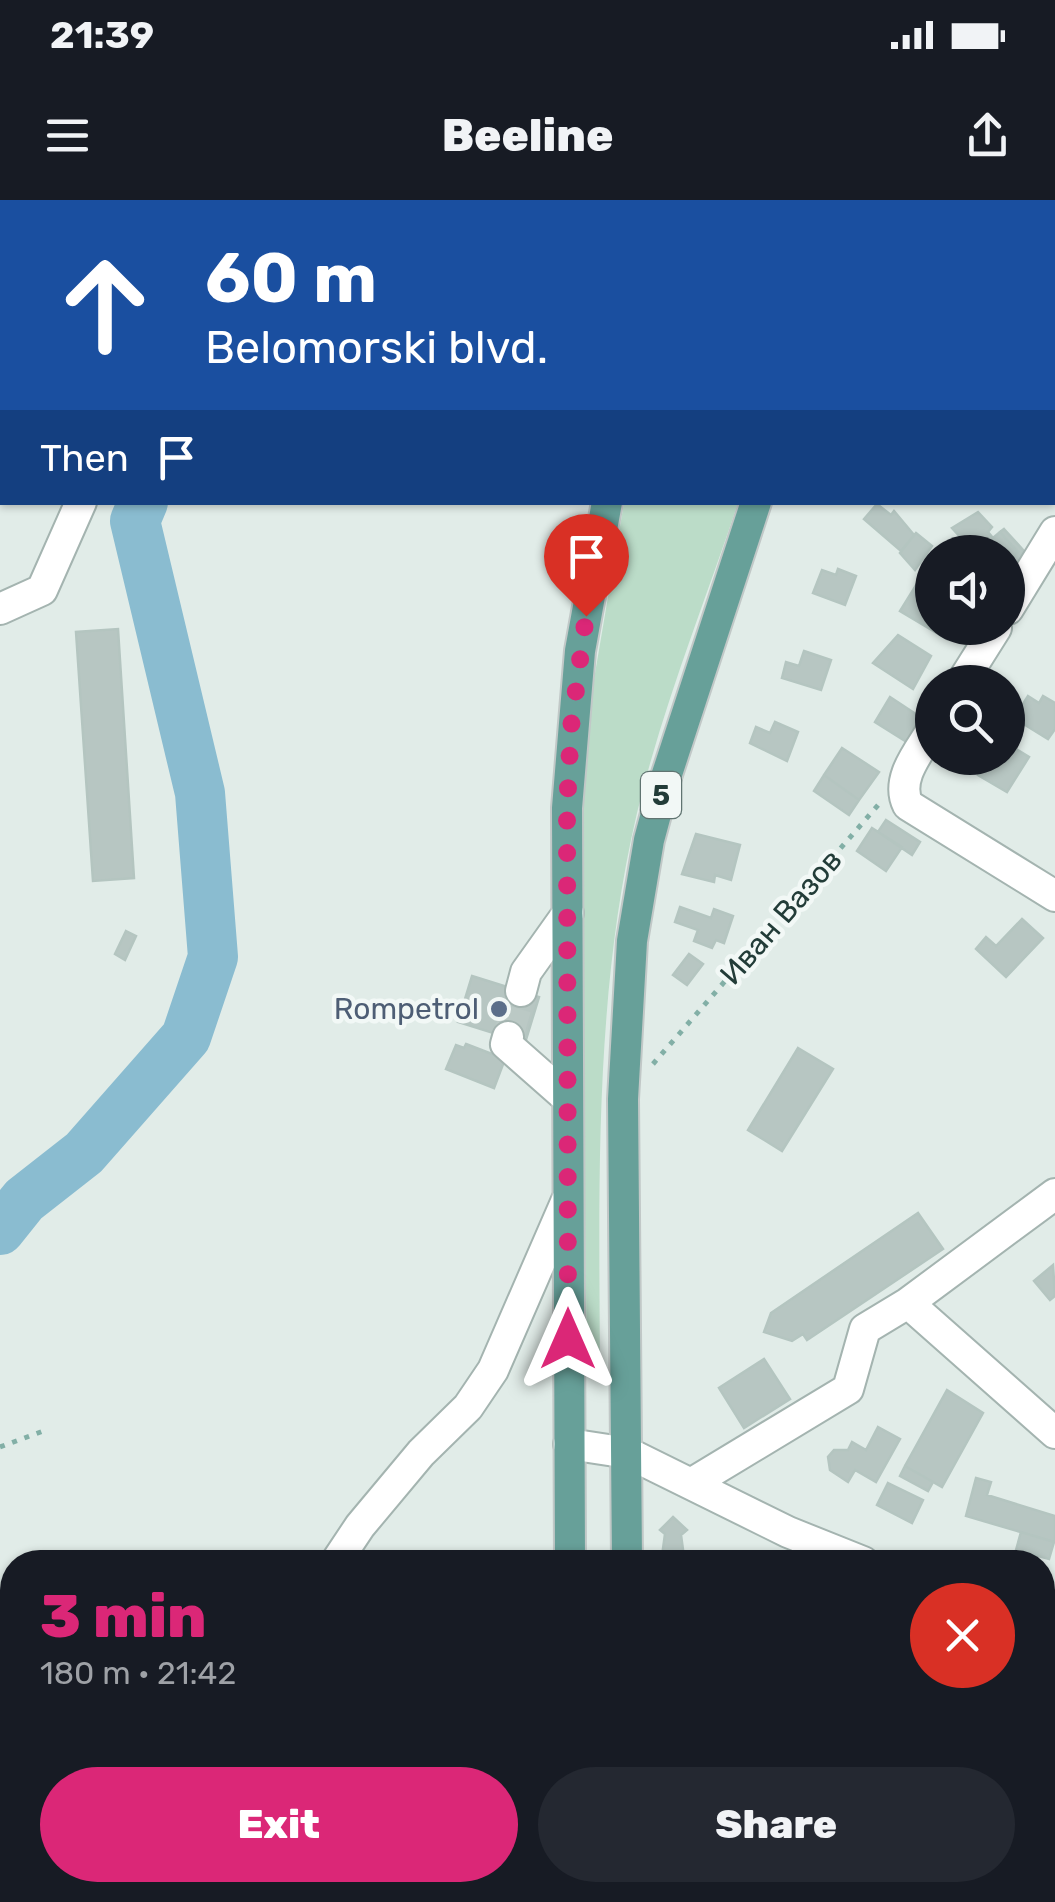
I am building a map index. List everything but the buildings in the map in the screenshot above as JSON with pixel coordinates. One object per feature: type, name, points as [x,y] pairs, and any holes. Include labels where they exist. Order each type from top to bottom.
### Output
[{"type":"main road","points":[[570,1550],[565,1096],[571,727],[607,505]]},
{"type":"main road","name":"5","points":[[626,1550],[622,1099],[628,980],[649,840],[755,505]]},
{"type":"street","points":[[0,609],[42,590],[80,505]]},
{"type":"street","points":[[1025,581],[1055,532]]},
{"type":"street","points":[[915,759],[907,772],[903,793],[913,811],[1055,896]]},
{"type":"street","points":[[521,991],[526,972],[568,913]]},
{"type":"street","points":[[508,1038],[506,1044],[565,1096]]},
{"type":"street","points":[[694,1482],[848,1389],[865,1329],[908,1303],[1055,1194]]},
{"type":"street","points":[[344,1550],[421,1452],[468,1406],[493,1370],[568,1200]]},
{"type":"street","points":[[908,1303],[1055,1433]]},
{"type":"street","points":[[570,1444],[628,1452],[788,1532],[833,1550]]},
{"type":"path","name":"Иван Вазов","points":[[622,1099],[907,772]]},
{"type":"path","points":[[0,1447],[46,1430]]},
{"type":"green space","points":[[624,505],[737,505],[659,735],[623,882],[613,951],[602,1091],[600,1372],[587,1366],[580,843],[592,691]]},
{"type":"waterway","points":[[0,1230],[24,1200],[84,1153],[186,1037],[213,957],[200,793],[135,521],[142,505]]},
{"type":"tunnel","points":[[508,1037],[521,991]]},
{"type":"place","name":"Rompetrol","points":[[499,1009]]},
{"type":"route","points":[[568,1339],[567,808],[571,727],[586,616]]}]
